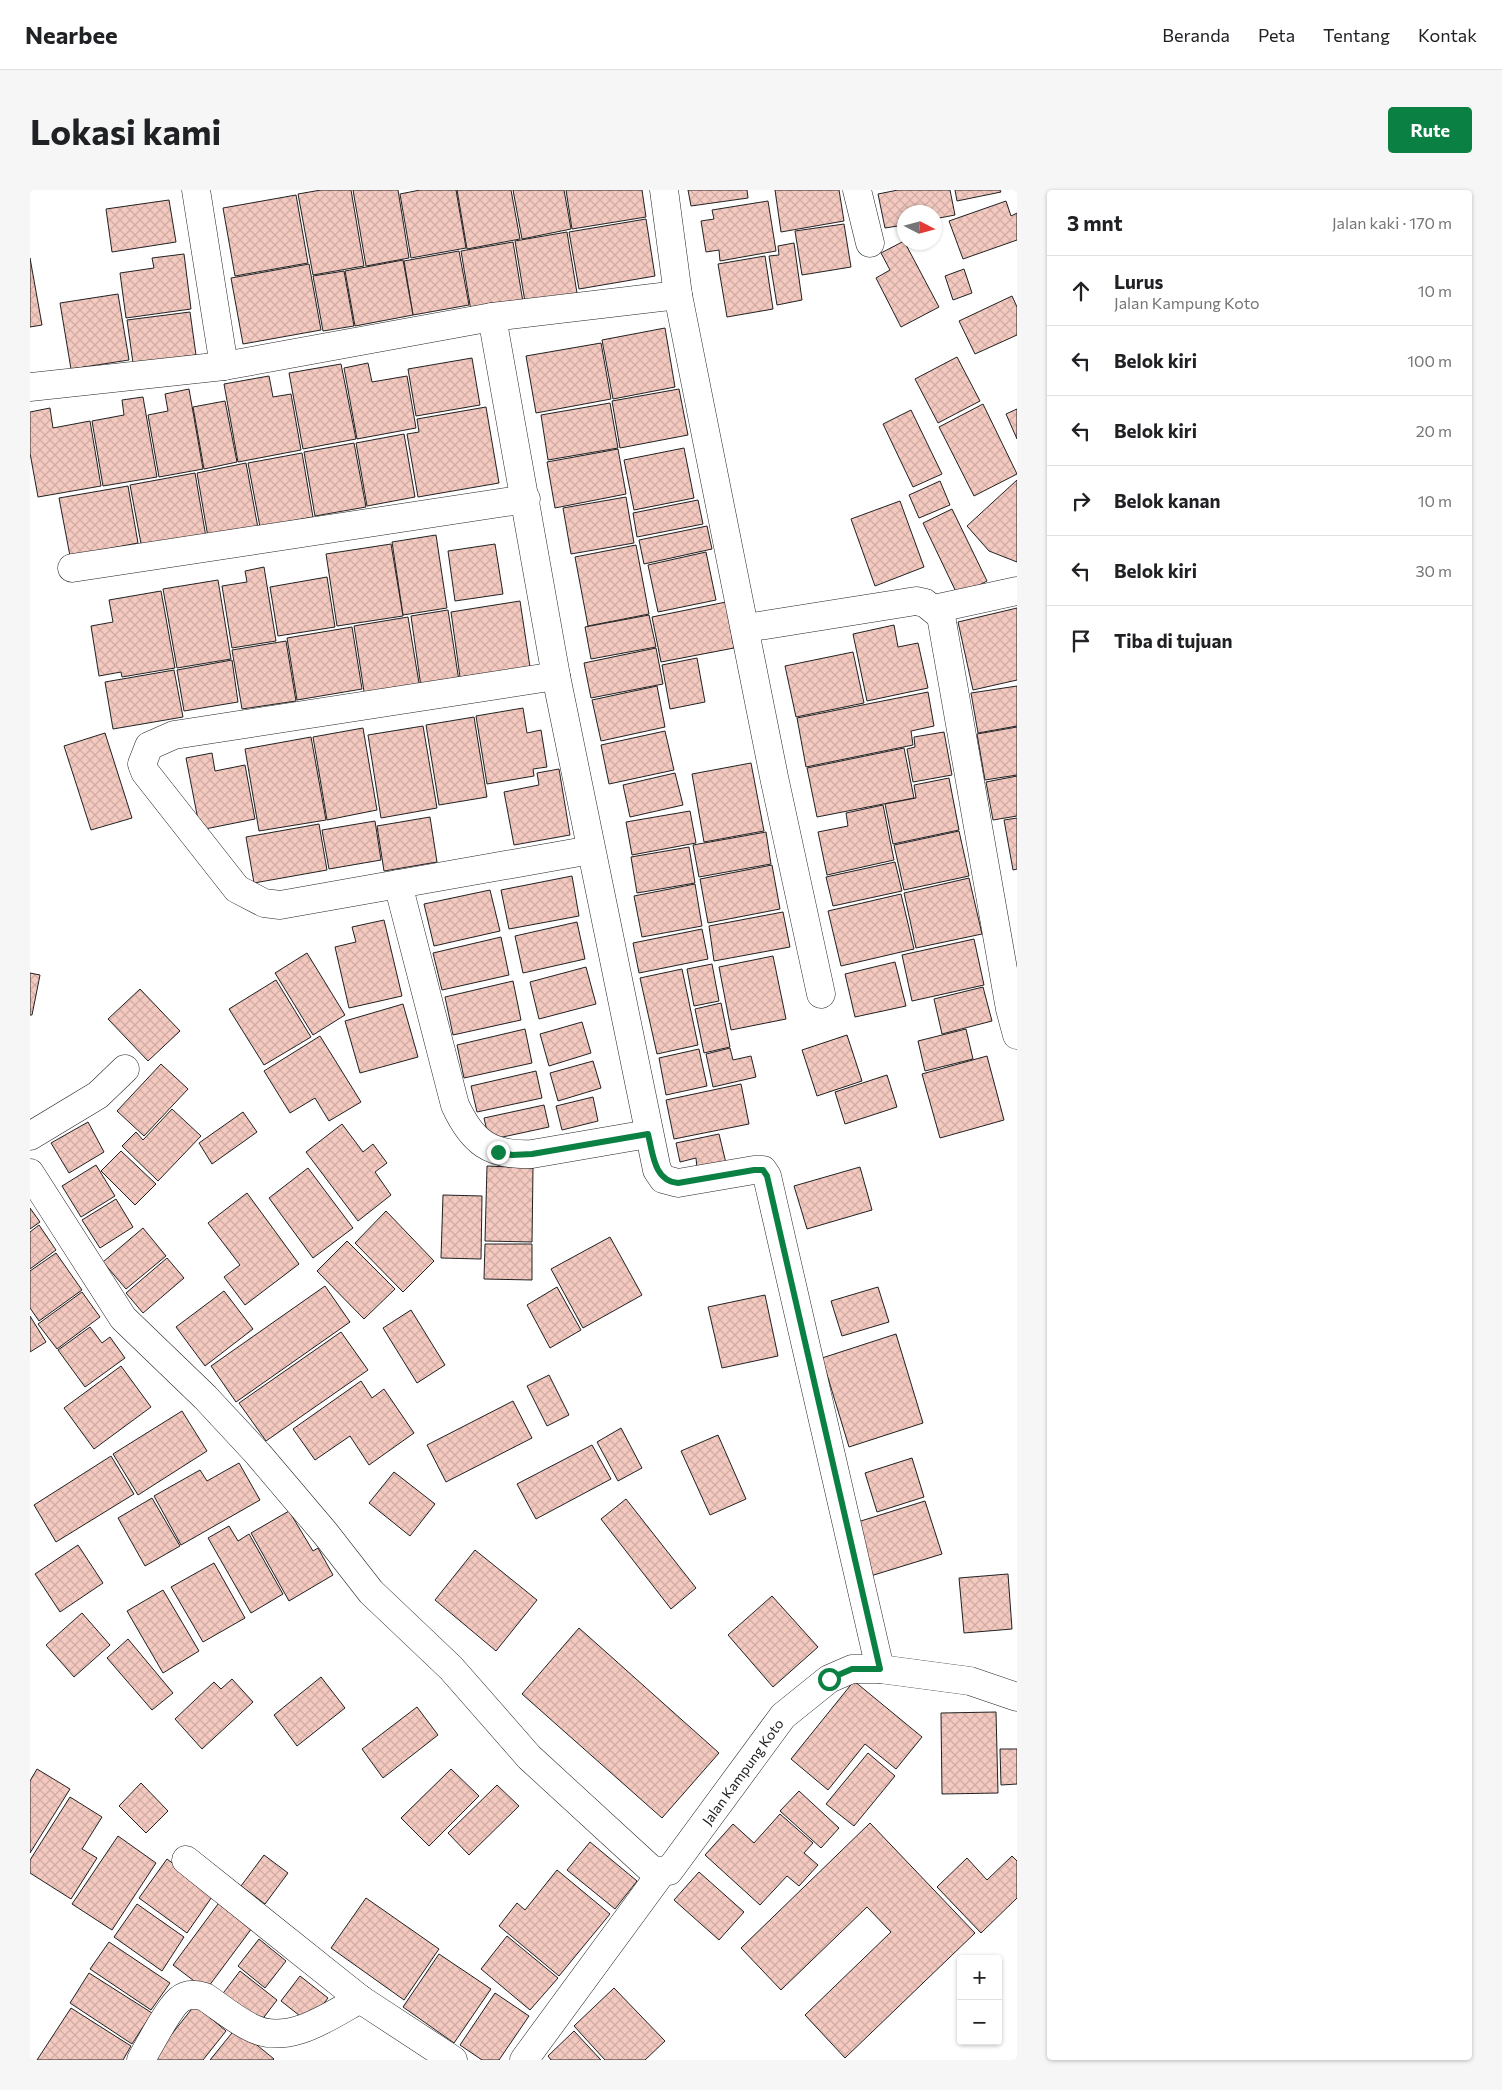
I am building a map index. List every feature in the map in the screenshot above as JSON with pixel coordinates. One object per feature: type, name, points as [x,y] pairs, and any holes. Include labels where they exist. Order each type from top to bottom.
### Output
[{"type":"street","points":[[196,190],[224,366]]},
{"type":"street","points":[[664,190],[678,295],[746,628],[774,776],[821,994]]},
{"type":"street","points":[[857,190],[870,242]]},
{"type":"street","points":[[30,386],[224,366],[492,317],[678,295]]},
{"type":"street","points":[[492,317],[526,499],[556,676],[648,1134],[658,1170],[663,1179],[678,1183],[754,1170],[763,1170],[767,1176],[880,1669]]},
{"type":"street","points":[[72,568],[526,499]]},
{"type":"street","points":[[934,609],[1017,591]]},
{"type":"street","points":[[746,628],[916,601],[934,609],[941,616],[1010,1010],[1017,1035]]},
{"type":"street","points":[[556,676],[174,735],[149,746],[142,764],[145,772],[237,889],[264,903],[280,905],[591,850]]},
{"type":"street","points":[[398,884],[455,1105],[464,1124],[476,1138],[498,1152],[512,1155],[532,1154],[648,1134]]},
{"type":"street","points":[[30,1136],[98,1095],[125,1069]]},
{"type":"street","points":[[30,1173],[124,1318],[205,1397],[258,1454],[325,1533],[371,1592],[452,1668],[529,1757],[652,1870],[669,1867]]},
{"type":"street","name":"Jalan Kampung Koto","points":[[524,2060],[783,1716],[829,1679],[852,1669],[880,1669],[970,1681],[1017,1697]]},
{"type":"street","points":[[186,1860],[360,1999],[453,2060]]},
{"type":"street","points":[[141,2060],[176,2003],[185,1996],[198,1994],[251,2028],[283,2034],[298,2031],[360,1999]]},
{"type":"building","points":[[321,190],[351,190],[364,266],[313,275],[298,194]]},
{"type":"building","points":[[353,190],[398,190],[409,258],[366,266]]},
{"type":"building","points":[[420,190],[456,190],[466,248],[411,258],[400,194]]},
{"type":"building","points":[[457,190],[511,190],[520,239],[467,249]]},
{"type":"building","points":[[513,190],[564,190],[571,229],[522,239]]},
{"type":"building","points":[[566,190],[642,190],[646,217],[572,229]]},
{"type":"building","points":[[688,190],[747,190],[748,198],[691,206]]},
{"type":"building","points":[[775,190],[839,190],[844,221],[781,232]]},
{"type":"building","points":[[898,190],[950,190],[955,215],[942,217],[942,205],[897,205],[897,226],[885,228],[878,194]]},
{"type":"building","points":[[955,190],[1000,190],[1001,192],[957,201]]},
{"type":"building","points":[[296,195],[308,263],[235,276],[223,208]]},
{"type":"building","points":[[169,200],[176,242],[112,252],[106,209]]},
{"type":"building","points":[[768,201],[776,251],[720,261],[719,250],[706,252],[701,221],[714,219],[712,210]]},
{"type":"building","points":[[1006,201],[1011,216],[1017,213],[1017,240],[963,259],[949,221]]},
{"type":"building","points":[[646,219],[655,276],[579,289],[569,232]]},
{"type":"building","points":[[844,224],[851,267],[802,275],[795,231]]},
{"type":"building","points":[[567,232],[577,293],[525,302],[515,241]]},
{"type":"building","points":[[513,242],[523,302],[471,311],[461,251]]},
{"type":"building","points":[[794,243],[802,300],[777,305],[769,256],[779,255],[778,246]]},
{"type":"building","points":[[897,245],[897,250],[909,250],[939,307],[901,327],[876,278],[890,270],[881,253]]},
{"type":"building","points":[[459,251],[469,305],[413,315],[404,261]]},
{"type":"building","points":[[184,254],[191,309],[126,318],[120,273],[154,268],[152,258]]},
{"type":"building","points":[[765,256],[773,309],[727,317],[718,264]]},
{"type":"building","points":[[30,258],[42,325],[30,327]]},
{"type":"building","points":[[403,260],[413,315],[355,326],[345,271]]},
{"type":"building","points":[[309,264],[321,330],[243,344],[231,278]]},
{"type":"building","points":[[964,269],[972,293],[953,300],[945,276]]},
{"type":"building","points":[[344,271],[354,326],[323,331],[313,276]]},
{"type":"building","points":[[118,294],[129,360],[71,369],[60,303]]},
{"type":"building","points":[[1012,296],[1017,307],[1017,335],[975,354],[959,321]]},
{"type":"building","points":[[190,312],[196,355],[133,363],[127,320]]},
{"type":"building","points":[[665,328],[675,387],[613,399],[602,340]]},
{"type":"building","points":[[601,343],[611,399],[536,413],[526,356]]},
{"type":"building","points":[[957,357],[980,401],[938,423],[915,379]]},
{"type":"building","points":[[472,358],[480,405],[416,416],[408,369]]},
{"type":"building","points":[[368,363],[372,382],[407,376],[416,428],[357,439],[344,368]]},
{"type":"building","points":[[341,364],[356,439],[303,449],[289,373]]},
{"type":"building","points":[[269,376],[273,397],[291,394],[301,450],[238,462],[224,384]]},
{"type":"building","points":[[189,389],[203,469],[159,477],[148,415],[168,411],[165,394]]},
{"type":"building","points":[[679,389],[688,435],[620,448],[612,401]]},
{"type":"building","points":[[143,397],[157,477],[103,486],[92,421],[124,415],[122,400]]},
{"type":"building","points":[[225,401],[237,462],[204,469],[193,407]]},
{"type":"building","points":[[610,403],[618,448],[548,460],[541,415]]},
{"type":"building","points":[[983,404],[1017,474],[974,496],[939,427]]},
{"type":"building","points":[[486,407],[499,483],[418,497],[407,434],[419,432],[417,419]]},
{"type":"building","points":[[50,408],[53,428],[90,421],[101,486],[38,497],[30,453],[30,412]]},
{"type":"building","points":[[1017,409],[1017,439],[1006,414]]},
{"type":"building","points":[[911,410],[942,474],[913,487],[883,424]]},
{"type":"building","points":[[404,434],[415,497],[367,506],[356,443]]},
{"type":"building","points":[[354,443],[366,507],[315,516],[304,452]]},
{"type":"building","points":[[684,448],[694,498],[634,510],[624,460]]},
{"type":"building","points":[[618,449],[626,494],[555,508],[547,462]]},
{"type":"building","points":[[302,453],[313,517],[260,527],[248,463]]},
{"type":"building","points":[[246,463],[258,528],[208,537],[197,473]]},
{"type":"building","points":[[195,473],[206,537],[142,549],[130,485]]},
{"type":"building","points":[[1017,480],[1017,562],[989,551],[967,526]]},
{"type":"building","points":[[940,481],[950,505],[919,518],[909,495]]},
{"type":"building","points":[[128,486],[138,543],[70,556],[59,498]]},
{"type":"building","points":[[626,497],[634,543],[571,554],[563,508]]},
{"type":"building","points":[[698,500],[703,524],[637,537],[633,513]]},
{"type":"building","points":[[900,501],[924,567],[875,586],[851,519]]},
{"type":"building","points":[[952,509],[987,581],[958,596],[923,523]]},
{"type":"building","points":[[707,526],[712,549],[644,564],[639,540]]},
{"type":"building","points":[[436,535],[447,608],[403,615],[392,542]]},
{"type":"building","points":[[391,544],[403,616],[337,626],[326,554]]},
{"type":"building","points":[[495,544],[503,594],[455,601],[448,551]]},
{"type":"building","points":[[636,545],[649,614],[588,626],[575,557]]},
{"type":"building","points":[[706,552],[716,600],[658,612],[648,565]]},
{"type":"building","points":[[264,567],[276,641],[232,648],[222,586],[247,582],[245,571]]},
{"type":"building","points":[[327,577],[335,627],[278,636],[270,587]]},
{"type":"building","points":[[218,580],[231,659],[177,668],[163,589]]},
{"type":"building","points":[[161,591],[175,668],[122,677],[121,672],[99,676],[91,626],[113,622],[109,600]]},
{"type":"building","points":[[520,601],[530,667],[460,677],[451,612]]},
{"type":"building","points":[[726,602],[734,648],[661,662],[652,617]]},
{"type":"building","points":[[1017,608],[1017,680],[973,690],[958,622]]},
{"type":"building","points":[[448,610],[459,681],[421,687],[411,616]]},
{"type":"building","points":[[649,615],[656,647],[591,659],[585,627]]},
{"type":"building","points":[[408,617],[420,689],[365,698],[354,626]]},
{"type":"building","points":[[894,625],[898,647],[918,643],[928,688],[867,701],[853,634]]},
{"type":"building","points":[[352,627],[362,689],[297,700],[287,638]]},
{"type":"building","points":[[286,641],[296,701],[242,709],[232,650]]},
{"type":"building","points":[[656,648],[663,684],[591,698],[584,663]]},
{"type":"building","points":[[853,652],[864,703],[796,717],[785,666]]},
{"type":"building","points":[[697,658],[705,702],[670,709],[662,665]]},
{"type":"building","points":[[232,660],[238,702],[184,711],[177,670]]},
{"type":"building","points":[[174,670],[183,717],[113,729],[105,682]]},
{"type":"building","points":[[657,686],[665,727],[601,741],[592,700]]},
{"type":"building","points":[[1017,686],[1017,726],[978,733],[971,693]]},
{"type":"building","points":[[928,692],[934,726],[911,731],[913,745],[806,767],[797,718]]},
{"type":"building","points":[[523,708],[527,733],[541,730],[547,767],[533,769],[534,776],[487,784],[476,716]]},
{"type":"building","points":[[474,717],[487,797],[439,805],[426,725]]},
{"type":"building","points":[[423,726],[437,808],[381,818],[368,735]]},
{"type":"building","points":[[1017,727],[1017,775],[985,780],[977,734]]},
{"type":"building","points":[[363,728],[377,810],[327,820],[313,737]]},
{"type":"building","points":[[665,731],[674,770],[609,784],[601,745]]},
{"type":"building","points":[[944,732],[952,775],[913,782],[907,749],[915,747],[914,737]]},
{"type":"building","points":[[105,733],[132,818],[91,830],[64,746]]},
{"type":"building","points":[[311,737],[326,820],[259,831],[245,749]]},
{"type":"building","points":[[904,748],[914,798],[817,817],[807,768]]},
{"type":"building","points":[[212,753],[215,771],[245,765],[255,819],[200,830],[186,758]]},
{"type":"building","points":[[751,763],[764,831],[704,842],[692,774]]},
{"type":"building","points":[[559,769],[570,835],[514,845],[504,792],[539,785],[537,773]]},
{"type":"building","points":[[675,773],[683,805],[630,817],[623,785]]},
{"type":"building","points":[[1017,776],[1017,816],[993,820],[986,782]]},
{"type":"building","points":[[949,778],[959,830],[893,844],[885,804],[916,798],[914,785]]},
{"type":"building","points":[[883,805],[894,860],[827,875],[818,832],[848,826],[846,813]]},
{"type":"building","points":[[690,811],[696,843],[632,855],[626,822]]},
{"type":"building","points":[[430,817],[437,862],[384,871],[377,826]]},
{"type":"building","points":[[1017,818],[1017,869],[1013,870],[1004,820]]},
{"type":"building","points":[[375,821],[381,860],[329,869],[322,830]]},
{"type":"building","points":[[319,824],[327,870],[254,883],[246,837]]},
{"type":"building","points":[[959,831],[969,876],[904,890],[894,845]]},
{"type":"building","points":[[766,832],[771,864],[699,877],[693,845]]},
{"type":"building","points":[[689,847],[695,883],[637,893],[631,857]]},
{"type":"building","points":[[895,862],[902,891],[833,906],[826,877]]},
{"type":"building","points":[[772,865],[780,909],[708,923],[700,879]]},
{"type":"building","points":[[572,876],[579,916],[509,929],[501,890]]},
{"type":"building","points":[[969,878],[982,934],[916,948],[904,893]]},
{"type":"building","points":[[695,884],[702,926],[642,937],[634,896]]},
{"type":"building","points":[[490,890],[500,931],[434,946],[424,904]]},
{"type":"building","points":[[901,894],[914,949],[841,966],[828,911]]},
{"type":"building","points":[[783,912],[790,947],[714,961],[709,926]]},
{"type":"building","points":[[384,920],[402,996],[349,1008],[335,947],[356,942],[352,927]]},
{"type":"building","points":[[577,922],[585,959],[523,973],[515,936]]},
{"type":"building","points":[[702,929],[708,959],[639,973],[633,943]]},
{"type":"building","points":[[501,937],[509,975],[442,990],[433,953]]},
{"type":"building","points":[[974,939],[984,985],[912,1001],[902,955]]},
{"type":"building","points":[[307,953],[345,1015],[313,1035],[275,973]]},
{"type":"building","points":[[773,956],[786,1019],[731,1030],[719,967]]},
{"type":"building","points":[[895,962],[906,1006],[855,1017],[845,974]]},
{"type":"building","points":[[712,964],[719,1001],[694,1006],[687,969]]},
{"type":"building","points":[[586,967],[596,1004],[539,1019],[530,982]]},
{"type":"building","points":[[682,969],[698,1045],[657,1054],[640,978]]},
{"type":"building","points":[[30,973],[40,975],[32,1015],[30,1015]]},
{"type":"building","points":[[276,980],[311,1037],[264,1065],[229,1009]]},
{"type":"building","points":[[513,981],[521,1020],[453,1035],[445,997]]},
{"type":"building","points":[[983,987],[992,1021],[942,1034],[934,999]]},
{"type":"building","points":[[140,989],[180,1031],[148,1061],[108,1019]]},
{"type":"building","points":[[721,1003],[730,1047],[704,1053],[695,1009]]},
{"type":"building","points":[[403,1004],[418,1057],[360,1073],[345,1021]]},
{"type":"building","points":[[582,1022],[591,1053],[549,1066],[540,1034]]},
{"type":"building","points":[[525,1029],[532,1063],[464,1078],[457,1045]]},
{"type":"building","points":[[966,1029],[973,1059],[925,1071],[918,1041]]},
{"type":"building","points":[[847,1035],[862,1081],[817,1096],[802,1050]]},
{"type":"building","points":[[320,1036],[361,1102],[329,1121],[315,1098],[290,1113],[264,1071]]},
{"type":"building","points":[[730,1048],[733,1060],[751,1056],[756,1077],[713,1087],[706,1054]]},
{"type":"building","points":[[699,1049],[707,1086],[666,1095],[659,1058]]},
{"type":"building","points":[[987,1056],[1004,1120],[940,1138],[922,1074]]},
{"type":"building","points":[[593,1061],[601,1088],[558,1101],[550,1073]]},
{"type":"building","points":[[161,1064],[188,1089],[144,1136],[117,1111]]},
{"type":"building","points":[[536,1071],[542,1098],[477,1112],[471,1086]]},
{"type":"building","points":[[887,1075],[897,1107],[845,1124],[835,1092]]},
{"type":"building","points":[[741,1084],[749,1124],[674,1139],[666,1100]]},
{"type":"building","points":[[593,1097],[598,1121],[562,1130],[556,1106]]},
{"type":"building","points":[[544,1105],[549,1127],[489,1140],[484,1118]]},
{"type":"building","points":[[172,1109],[201,1136],[158,1181],[122,1146],[136,1132],[143,1140]]},
{"type":"building","points":[[243,1112],[257,1132],[212,1164],[199,1143]]},
{"type":"building","points":[[88,1122],[104,1152],[69,1173],[51,1143]]},
{"type":"building","points":[[342,1124],[363,1152],[373,1144],[387,1163],[375,1172],[391,1195],[358,1221],[306,1152]]},
{"type":"building","points":[[719,1134],[726,1163],[697,1168],[696,1158],[680,1162],[676,1143]]},
{"type":"building","points":[[121,1151],[156,1184],[135,1205],[101,1171]]},
{"type":"building","points":[[96,1165],[115,1196],[81,1217],[62,1186]]},
{"type":"building","points":[[487,1166],[533,1168],[532,1242],[485,1241]]},
{"type":"building","points":[[860,1167],[872,1210],[807,1229],[794,1186]]},
{"type":"building","points":[[308,1168],[353,1228],[313,1258],[269,1198]]},
{"type":"building","points":[[247,1193],[299,1264],[245,1305],[224,1277],[240,1265],[208,1223]]},
{"type":"building","points":[[443,1195],[482,1196],[481,1259],[441,1258]]},
{"type":"building","points":[[116,1199],[133,1227],[100,1248],[82,1220]]},
{"type":"building","points":[[30,1208],[40,1222],[30,1229]]},
{"type":"building","points":[[386,1211],[434,1261],[403,1292],[355,1243]]},
{"type":"building","points":[[39,1225],[56,1250],[30,1269],[30,1232]]},
{"type":"building","points":[[143,1228],[166,1256],[126,1289],[103,1262]]},
{"type":"building","points":[[610,1237],[642,1295],[583,1328],[551,1269]]},
{"type":"building","points":[[347,1241],[395,1289],[364,1319],[317,1271]]},
{"type":"building","points":[[485,1244],[532,1244],[532,1280],[484,1279]]},
{"type":"building","points":[[56,1253],[82,1290],[39,1321],[30,1308],[30,1271]]},
{"type":"building","points":[[167,1258],[184,1278],[143,1313],[126,1293]]},
{"type":"building","points":[[325,1286],[350,1322],[236,1402],[211,1366]]},
{"type":"building","points":[[557,1287],[581,1330],[550,1348],[527,1305]]},
{"type":"building","points":[[878,1287],[889,1322],[842,1336],[831,1301]]},
{"type":"building","points":[[224,1291],[253,1329],[205,1366],[176,1327]]},
{"type":"building","points":[[82,1292],[100,1317],[57,1349],[38,1324]]},
{"type":"building","points":[[765,1295],[778,1356],[722,1368],[708,1307]]},
{"type":"building","points":[[411,1310],[445,1365],[417,1383],[383,1328]]},
{"type":"building","points":[[30,1316],[46,1342],[30,1352]]},
{"type":"building","points":[[90,1327],[102,1343],[110,1337],[125,1358],[85,1387],[58,1350]]},
{"type":"building","points":[[341,1332],[368,1370],[266,1441],[239,1403]]},
{"type":"building","points":[[896,1334],[923,1423],[849,1447],[822,1358]]},
{"type":"building","points":[[121,1366],[151,1407],[94,1449],[64,1408]]},
{"type":"building","points":[[549,1375],[569,1415],[547,1426],[527,1386]]},
{"type":"building","points":[[361,1381],[372,1398],[384,1389],[414,1433],[369,1465],[350,1436],[315,1460],[293,1429]]},
{"type":"building","points":[[513,1401],[532,1438],[446,1482],[427,1445]]},
{"type":"building","points":[[182,1411],[207,1451],[138,1495],[113,1454]]},
{"type":"building","points":[[621,1428],[642,1468],[618,1481],[597,1442]]},
{"type":"building","points":[[718,1435],[746,1499],[710,1515],[681,1451]]},
{"type":"building","points":[[592,1445],[611,1479],[536,1519],[517,1484]]},
{"type":"building","points":[[111,1456],[134,1494],[56,1542],[34,1505]]},
{"type":"building","points":[[912,1458],[924,1497],[877,1512],[865,1473]]},
{"type":"building","points":[[239,1463],[260,1500],[181,1545],[154,1496],[200,1470],[207,1481]]},
{"type":"building","points":[[394,1472],[435,1504],[410,1536],[369,1503]]},
{"type":"building","points":[[152,1498],[180,1546],[145,1566],[118,1518]]},
{"type":"building","points":[[626,1499],[696,1588],[671,1609],[601,1519]]},
{"type":"building","points":[[925,1501],[942,1554],[864,1578],[848,1525]]},
{"type":"building","points":[[289,1511],[313,1551],[318,1548],[333,1575],[289,1601],[251,1533]]},
{"type":"building","points":[[229,1526],[238,1541],[249,1534],[283,1594],[251,1613],[208,1538]]},
{"type":"building","points":[[78,1545],[103,1583],[60,1612],[35,1574]]},
{"type":"building","points":[[475,1550],[537,1600],[496,1651],[435,1600]]},
{"type":"building","points":[[214,1563],[245,1618],[203,1642],[171,1587]]},
{"type":"building","points":[[1008,1574],[1012,1629],[964,1633],[959,1578]]},
{"type":"building","points":[[163,1590],[199,1651],[163,1673],[127,1611]]},
{"type":"building","points":[[772,1596],[818,1647],[773,1687],[728,1635]]},
{"type":"building","points":[[82,1613],[110,1645],[74,1677],[46,1645]]},
{"type":"building","points":[[579,1628],[719,1753],[662,1818],[522,1694]]},
{"type":"building","points":[[128,1639],[173,1693],[152,1710],[107,1658]]},
{"type":"building","points":[[321,1677],[345,1708],[297,1746],[274,1715]]},
{"type":"building","points":[[232,1679],[253,1702],[202,1749],[175,1719],[214,1682],[221,1689]]},
{"type":"building","points":[[854,1681],[922,1737],[896,1769],[865,1744],[828,1790],[791,1759]]},
{"type":"building","points":[[417,1707],[438,1735],[383,1778],[362,1749]]},
{"type":"building","points":[[996,1712],[998,1793],[942,1794],[941,1713]]},
{"type":"building","points":[[1000,1749],[1017,1749],[1017,1784],[1001,1785]]},
{"type":"building","points":[[868,1753],[895,1776],[854,1826],[826,1804]]},
{"type":"building","points":[[37,1769],[70,1789],[30,1853],[30,1781]]},
{"type":"building","points":[[451,1769],[479,1796],[429,1846],[401,1818]]},
{"type":"building","points":[[141,1783],[168,1811],[146,1833],[119,1806]]},
{"type":"building","points":[[497,1785],[519,1806],[469,1855],[448,1833]]},
{"type":"building","points":[[799,1791],[839,1828],[821,1848],[780,1811]]},
{"type":"building","points":[[70,1797],[102,1817],[82,1849],[97,1858],[71,1899],[30,1873],[30,1860]]},
{"type":"building","points":[[780,1814],[813,1843],[804,1853],[818,1865],[799,1886],[787,1876],[760,1905],[705,1855],[733,1824],[754,1843]]},
{"type":"building","points":[[870,1823],[975,1933],[845,2058],[805,2015],[891,1932],[867,1907],[781,1990],[741,1948]]},
{"type":"building","points":[[118,1836],[156,1863],[112,1930],[72,1904]]},
{"type":"building","points":[[590,1842],[637,1881],[615,1909],[567,1870]]},
{"type":"building","points":[[264,1855],[288,1873],[265,1904],[241,1886]]},
{"type":"building","points":[[1012,1856],[1017,1861],[1017,1898],[981,1933],[937,1887],[967,1858],[987,1880]]},
{"type":"building","points":[[167,1859],[214,1894],[187,1933],[139,1898]]},
{"type":"building","points":[[557,1870],[610,1914],[559,1976],[499,1926],[517,1903],[525,1910]]},
{"type":"building","points":[[699,1872],[744,1912],[719,1940],[674,1900]]},
{"type":"building","points":[[366,1898],[439,1949],[404,2000],[331,1948]]},
{"type":"building","points":[[221,1900],[255,1924],[206,1990],[173,1965]]},
{"type":"building","points":[[137,1904],[184,1937],[162,1971],[114,1937]]},
{"type":"building","points":[[507,1936],[558,1978],[530,2010],[481,1969]]},
{"type":"building","points":[[259,1939],[286,1961],[265,1988],[238,1966]]},
{"type":"building","points":[[109,1942],[170,1983],[151,2010],[90,1969]]},
{"type":"building","points":[[439,1954],[491,1989],[454,2043],[403,2007]]},
{"type":"building","points":[[240,1971],[277,2000],[258,2025],[221,1996]]},
{"type":"building","points":[[89,1973],[152,2013],[132,2044],[70,2003]]},
{"type":"building","points":[[300,1976],[328,1998],[309,2023],[281,2001]]},
{"type":"building","points":[[614,1988],[665,2041],[645,2060],[605,2060],[574,2026]]},
{"type":"building","points":[[495,1993],[529,2016],[499,2060],[482,2060],[460,2045]]},
{"type":"building","points":[[195,2005],[226,2031],[203,2060],[151,2060]]},
{"type":"building","points":[[71,2008],[131,2046],[123,2060],[37,2060]]},
{"type":"building","points":[[236,2028],[274,2059],[210,2060]]},
{"type":"building","points":[[574,2031],[601,2060],[551,2060],[548,2056]]},
{"type":"route","points":[[498,1152],[512,1155],[532,1154],[648,1134],[658,1170],[663,1179],[669,1182],[678,1183],[754,1170],[763,1170],[767,1176],[880,1669],[852,1669],[829,1679]]}]
